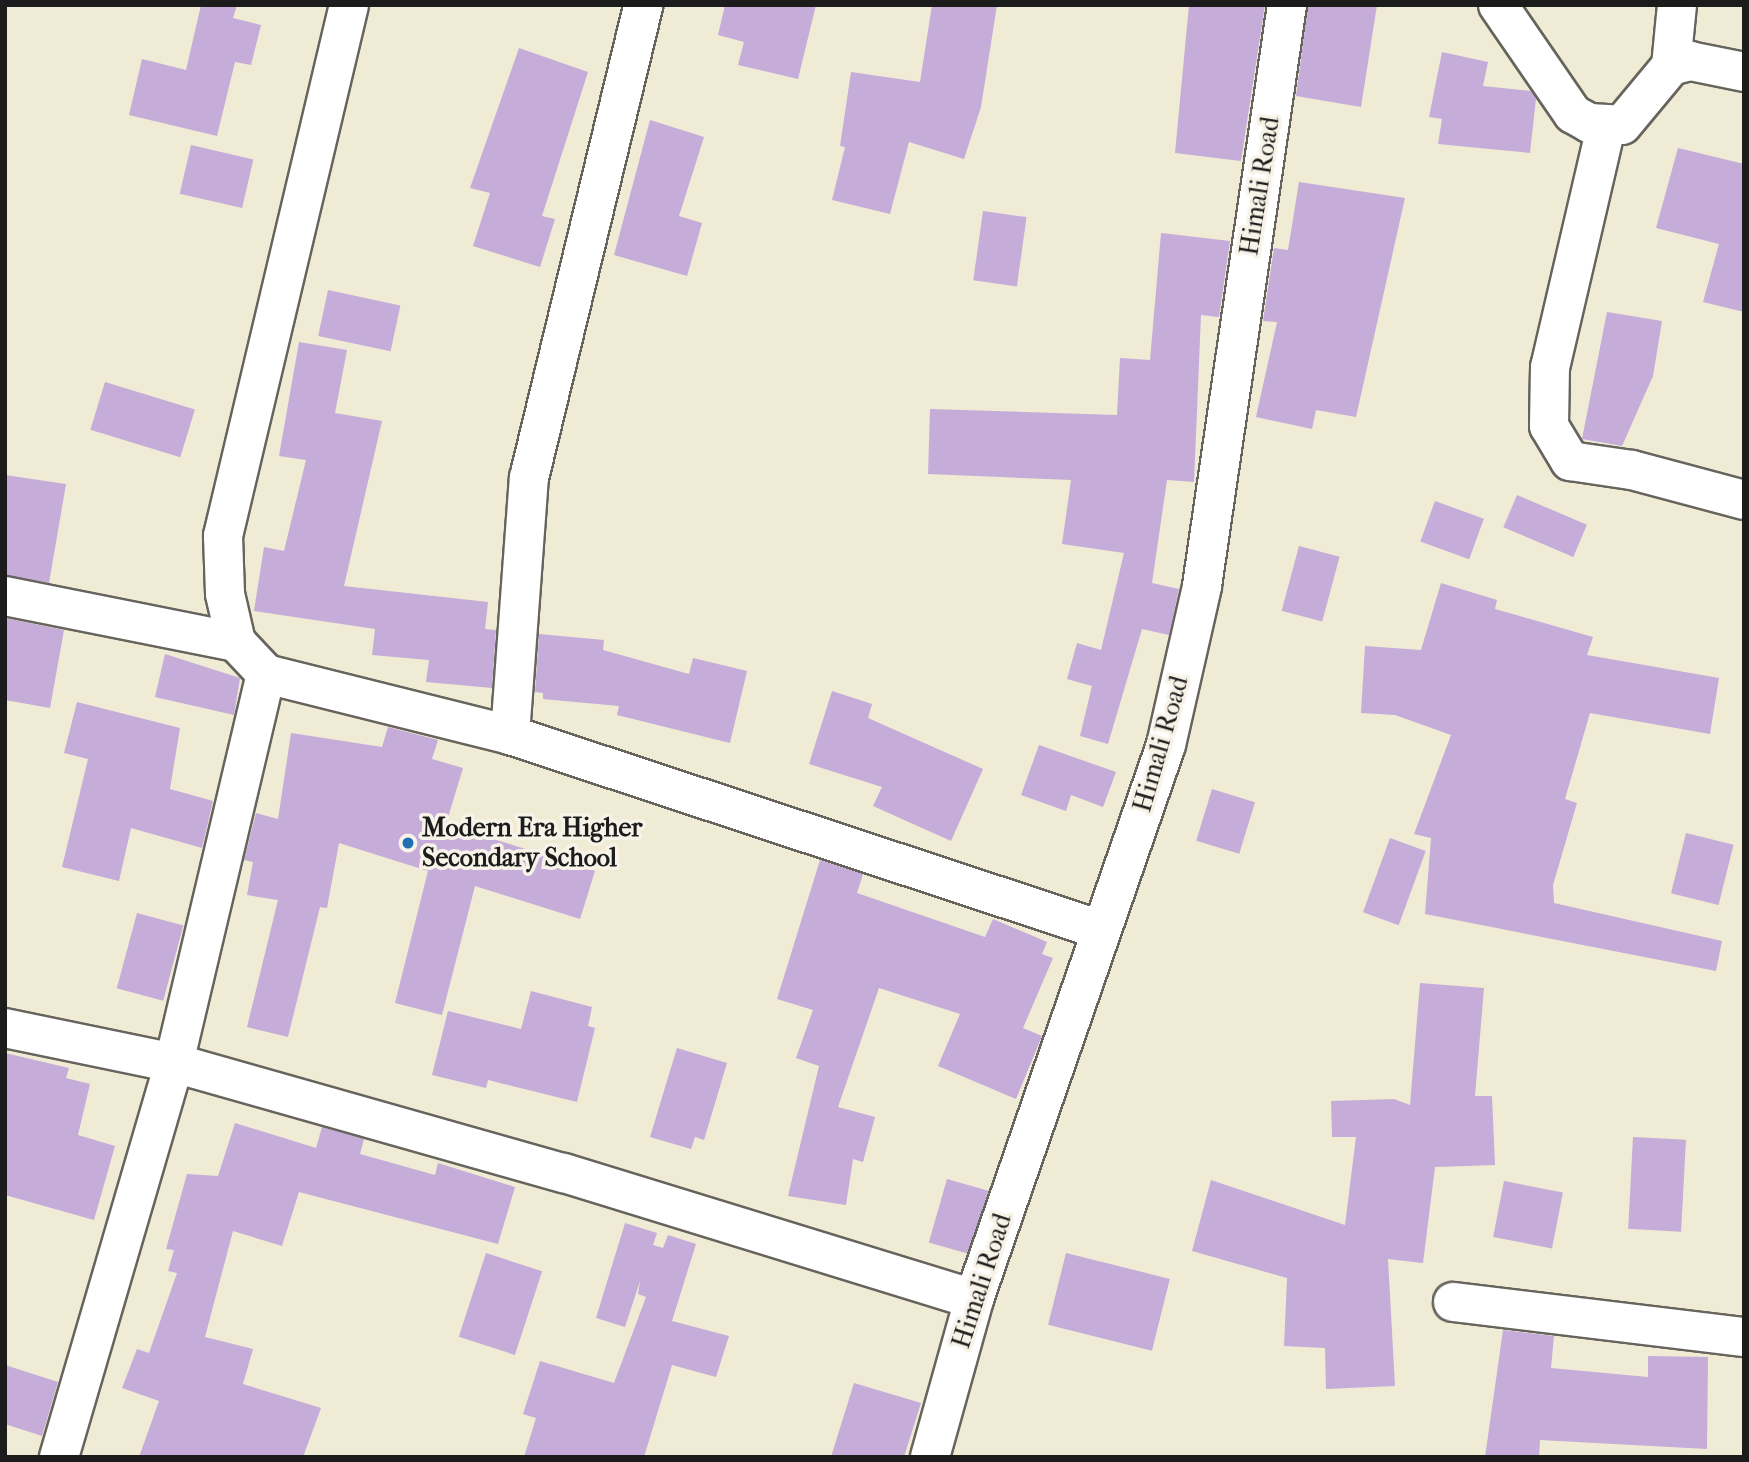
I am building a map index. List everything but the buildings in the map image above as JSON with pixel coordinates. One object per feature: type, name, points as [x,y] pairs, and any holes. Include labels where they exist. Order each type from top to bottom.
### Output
[{"type":"street","points":[[349,5],[265,340],[223,536],[225,594],[236,642],[266,674],[510,735],[1101,930]]},
{"type":"street","points":[[510,735],[529,478],[643,5]]},
{"type":"street","name":"Himali Road","points":[[930,1457],[974,1299],[1166,745],[1202,586],[1287,5]]},
{"type":"street","points":[[1498,5],[1573,114],[1606,127],[1632,117],[1671,66],[1677,5]]},
{"type":"street","points":[[1671,66],[1690,61],[1744,72]]},
{"type":"street","points":[[1606,127],[1550,367],[1549,426],[1570,461],[1632,470],[1744,500]]},
{"type":"street","points":[[5,596],[236,642]]},
{"type":"street","points":[[59,1457],[174,1063],[266,674]]},
{"type":"street","points":[[5,1028],[174,1063],[564,1173],[974,1299]]},
{"type":"street","points":[[1452,1302],[1744,1337]]},
{"type":"place","name":"Modern Era Higher Secondary School","points":[[408,843]]}]
